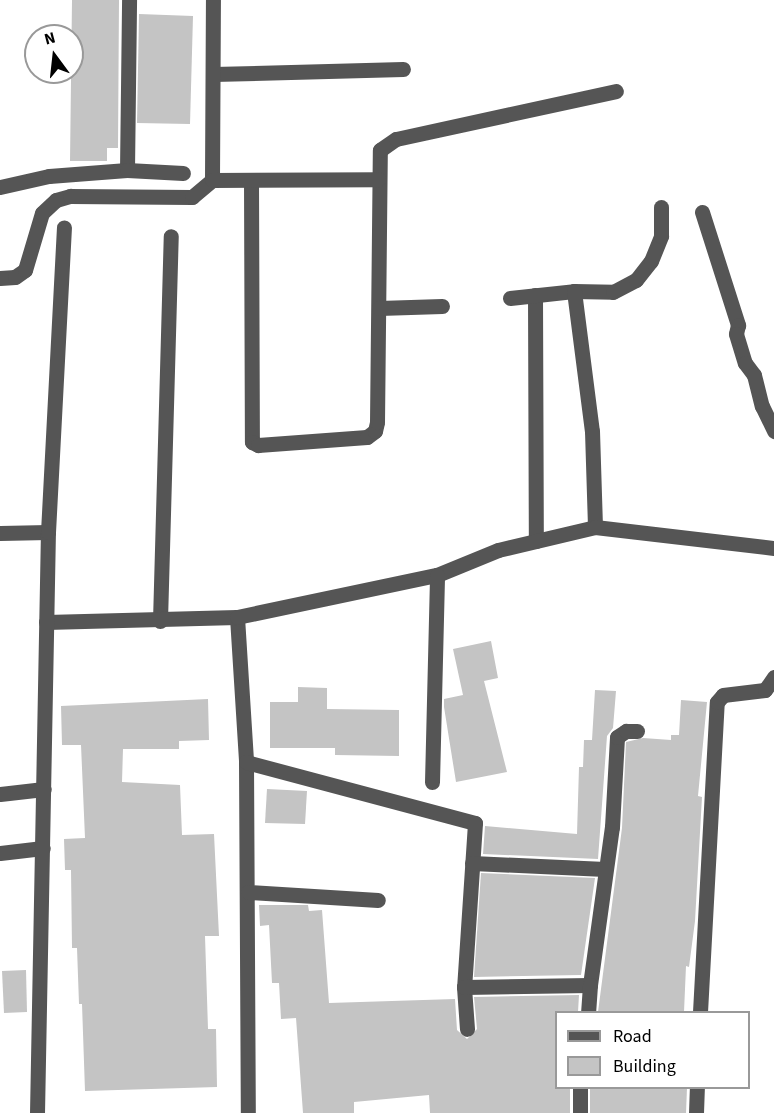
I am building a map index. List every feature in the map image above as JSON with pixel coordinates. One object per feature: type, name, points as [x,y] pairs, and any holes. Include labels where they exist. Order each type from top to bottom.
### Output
[{"type":"street","points":[[127,170],[129,0]]},
{"type":"street","points":[[212,180],[213,0]]},
{"type":"street","points":[[213,74],[403,69]]},
{"type":"street","points":[[251,180],[252,442],[258,446],[367,437],[375,431],[379,308],[378,179],[380,150],[396,139],[616,91]]},
{"type":"street","points":[[0,187],[49,176],[127,170],[183,173]]},
{"type":"street","points":[[0,278],[15,277],[25,270],[42,213],[56,200],[70,196],[192,197],[212,180],[378,179]]},
{"type":"street","points":[[510,298],[574,291],[613,292],[636,280],[651,261],[661,236],[661,207]]},
{"type":"street","points":[[702,212],[738,325],[736,334],[745,363],[754,375],[774,431]]},
{"type":"street","points":[[38,1113],[48,532],[64,226]]},
{"type":"street","points":[[160,621],[171,236]]},
{"type":"street","points":[[574,291],[592,431],[596,527]]},
{"type":"street","points":[[535,295],[536,541]]},
{"type":"street","points":[[379,308],[442,306]]},
{"type":"street","points":[[46,622],[160,621],[237,616],[437,575],[498,550],[596,527],[774,548]]},
{"type":"street","points":[[0,533],[48,532]]},
{"type":"street","points":[[432,782],[437,575]]},
{"type":"street","points":[[237,616],[246,762],[248,1113]]},
{"type":"street","points":[[700,1011],[717,702],[723,695],[765,690],[774,677]]},
{"type":"street","points":[[588,1011],[605,869],[617,737],[626,731],[637,731]]},
{"type":"street","points":[[246,762],[475,823],[464,987],[467,1029]]},
{"type":"street","points":[[0,795],[44,789]]},
{"type":"street","points":[[0,854],[43,848]]},
{"type":"street","points":[[472,863],[605,869]]},
{"type":"street","points":[[248,892],[378,900]]},
{"type":"street","points":[[464,987],[590,985]]},
{"type":"street","points":[[580,1089],[580,1113]]},
{"type":"street","points":[[696,1113],[697,1089]]},
{"type":"building","points":[[72,0],[119,0],[118,148],[107,148],[107,161],[70,161],[71,84],[84,84],[84,24],[72,24]]},
{"type":"building","points":[[139,14],[193,16],[190,124],[137,123]]},
{"type":"building","points":[[491,641],[498,678],[484,681],[507,772],[456,782],[444,707],[444,699],[463,695],[453,649]]},
{"type":"building","points":[[298,687],[327,688],[327,709],[399,710],[399,756],[335,755],[335,748],[270,748],[270,702],[298,702]]},
{"type":"building","points":[[595,690],[616,691],[613,728],[607,736],[598,859],[483,854],[485,826],[577,834],[579,767],[583,767],[584,740],[592,740]]},
{"type":"building","points":[[208,699],[209,740],[179,741],[179,749],[123,749],[122,782],[180,785],[182,835],[214,834],[219,936],[205,936],[208,1029],[216,1029],[217,1087],[85,1091],[82,1004],[79,1004],[77,948],[72,948],[71,870],[65,870],[64,839],[85,838],[81,745],[62,745],[61,706]]},
{"type":"building","points":[[681,700],[707,702],[698,796],[702,797],[695,921],[689,967],[686,966],[684,1011],[598,1011],[622,828],[626,742],[643,738],[671,740],[671,735],[679,735]]},
{"type":"building","points":[[267,789],[307,791],[305,824],[265,823]]},
{"type":"building","points":[[481,873],[595,878],[581,975],[474,977]]},
{"type":"building","points":[[259,905],[308,905],[309,911],[322,910],[329,1003],[455,999],[457,1030],[467,1039],[477,1029],[474,997],[579,995],[578,1011],[555,1011],[555,1089],[570,1089],[570,1113],[430,1113],[429,1095],[354,1102],[354,1113],[303,1113],[296,1018],[281,1019],[279,983],[272,983],[269,925],[260,926]]},
{"type":"building","points":[[26,970],[27,1012],[4,1013],[2,971]]},
{"type":"building","points":[[590,1089],[687,1089],[686,1113],[590,1113]]}]
